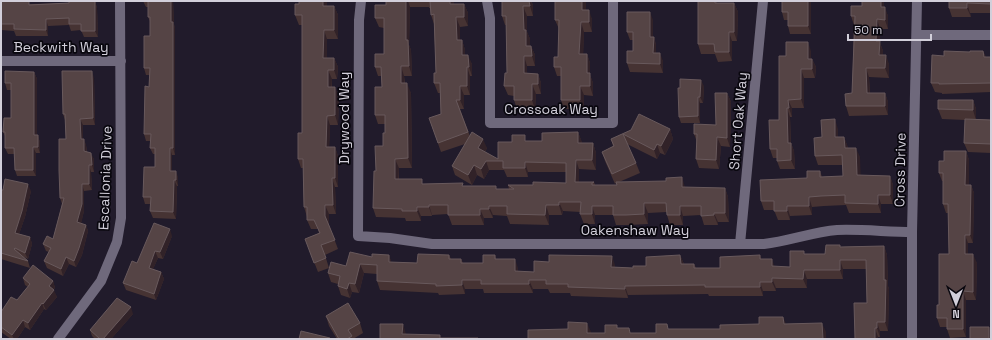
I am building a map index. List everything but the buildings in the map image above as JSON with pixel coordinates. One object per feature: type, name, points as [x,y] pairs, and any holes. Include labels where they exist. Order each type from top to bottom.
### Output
[{"type":"street","name":"Escallonia Drive","points":[[58,339],[72,318],[101,281],[117,242],[121,218],[120,1]]},
{"type":"street","name":"Drywood Way","points":[[358,236],[359,20],[361,1]]},
{"type":"street","name":"Crossoak Way","points":[[487,1],[490,18],[490,123],[612,123],[613,1]]},
{"type":"street","name":"Short Oak Way","points":[[740,244],[763,1]]},
{"type":"street","name":"Cross Drive","points":[[912,339],[912,232],[917,1]]},
{"type":"street","points":[[917,35],[991,35]]},
{"type":"street","name":"Beckwith Way","points":[[1,61],[121,61]]},
{"type":"street","name":"Oakenshaw Way","points":[[358,236],[390,238],[432,244],[764,244],[784,241],[810,234],[838,230],[912,232]]}]
